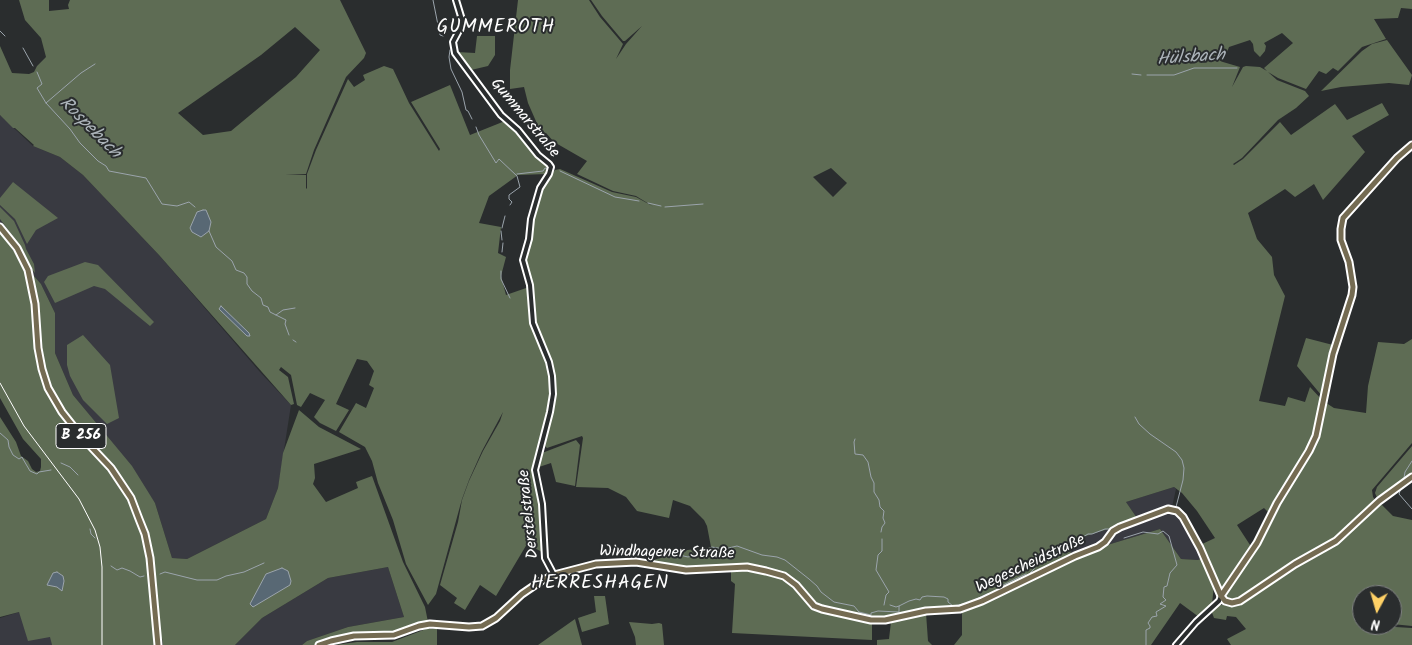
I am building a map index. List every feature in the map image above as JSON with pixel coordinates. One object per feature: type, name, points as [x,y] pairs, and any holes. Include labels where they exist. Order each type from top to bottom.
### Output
[{"type":"main road","points":[[1412,145],[1396,158],[1343,218],[1340,229],[1341,240],[1349,262],[1353,287],[1333,354],[1316,436],[1277,503],[1258,543],[1221,596],[1229,603],[1236,603],[1295,564],[1323,550],[1349,530],[1378,501],[1412,477]]},
{"type":"main road","name":"B 256","points":[[0,227],[17,248],[28,270],[35,304],[39,355],[48,388],[62,412],[111,468],[131,498],[145,534],[150,558],[158,645]]},
{"type":"main road","name":"Wegescheidstraße","points":[[960,609],[982,601],[1075,556],[1098,548],[1113,531],[1120,527],[1168,509],[1177,511],[1188,525],[1221,596]]},
{"type":"main road","name":"Windhagener Straße","points":[[319,645],[331,640],[354,636],[394,635],[430,624],[482,626],[496,618],[529,588],[554,575],[586,565],[625,562],[648,563],[686,570],[747,567],[766,571],[784,576],[796,585],[814,606],[867,619],[885,620],[919,612],[960,609]]},
{"type":"street","name":"Gummarstraße","points":[[456,0],[463,23],[453,42],[455,53],[500,115],[518,130],[538,155],[551,167],[540,188],[531,219],[529,240],[523,260]]},
{"type":"street","name":"Derstelstraße","points":[[523,260],[530,285],[533,323],[549,362],[552,376],[552,404],[535,470],[542,513],[545,558],[554,575]]},
{"type":"street","points":[[1176,645],[1196,622],[1219,601],[1221,596]]},
{"type":"shaded area","points":[[0,115],[33,146],[60,157],[83,175],[159,255],[291,405],[278,488],[266,519],[187,559],[172,558],[155,503],[101,429],[73,395],[55,353],[55,313],[41,284],[20,260],[0,232]]},
{"type":"shaded area","points":[[1174,487],[1176,489],[1172,507],[1137,518],[1126,502]]},
{"type":"shaded area","points":[[1168,511],[1177,513],[1182,518],[1202,558],[1198,560],[1181,559],[1160,529],[1104,546],[1113,531]]},
{"type":"shaded area","points":[[1118,526],[1111,530],[1099,544],[1072,556],[1067,542]]},
{"type":"shaded area","points":[[388,567],[404,617],[348,627],[307,641],[302,645],[235,645],[262,618],[328,578]]},
{"type":"shaded area","points":[[19,612],[51,637],[52,645],[0,645],[0,618]]},
{"type":"green space","points":[[19,0],[49,0],[49,11],[69,9],[70,0],[340,0],[366,53],[364,58],[346,77],[314,150],[306,174],[285,174],[306,175],[307,189],[307,174],[348,79],[354,87],[365,80],[363,75],[384,66],[393,69],[409,103],[439,151],[440,149],[411,102],[450,85],[470,135],[505,121],[519,133],[537,157],[548,165],[547,174],[518,175],[489,196],[479,223],[501,227],[498,253],[506,257],[501,276],[506,295],[529,287],[532,324],[551,378],[549,412],[533,470],[542,527],[542,552],[527,544],[496,596],[480,585],[465,610],[454,603],[457,598],[440,585],[458,522],[462,500],[469,481],[503,412],[482,451],[469,480],[462,499],[436,594],[428,605],[406,564],[393,520],[378,483],[372,461],[365,447],[339,432],[356,403],[366,408],[374,388],[369,385],[374,371],[367,361],[357,359],[336,404],[349,410],[336,431],[320,423],[314,417],[325,400],[310,393],[301,407],[297,405],[291,375],[281,367],[279,370],[288,377],[294,404],[291,405],[159,255],[83,175],[60,157],[33,146],[0,115],[0,46],[12,73],[29,74],[34,72],[46,57],[41,38],[25,20]],"holes":[[[295,27],[320,50],[296,77],[231,131],[203,135],[178,113],[261,55]]]},
{"type":"green space","points":[[518,0],[589,0],[600,17],[623,44],[616,59],[642,26],[623,41],[591,0],[1412,0],[1412,9],[1401,8],[1398,18],[1374,19],[1386,39],[1362,47],[1338,71],[1333,68],[1326,74],[1319,71],[1306,89],[1268,72],[1277,80],[1305,91],[1309,96],[1296,108],[1278,120],[1242,158],[1233,164],[1243,159],[1280,122],[1291,135],[1335,104],[1347,120],[1382,103],[1389,115],[1352,136],[1365,152],[1323,200],[1314,184],[1295,197],[1285,189],[1248,213],[1257,239],[1272,257],[1274,275],[1285,296],[1259,401],[1285,406],[1288,397],[1305,402],[1310,387],[1323,401],[1334,408],[1366,413],[1368,386],[1378,342],[1404,344],[1412,339],[1412,443],[1372,490],[1376,501],[1340,536],[1238,600],[1233,601],[1226,598],[1225,592],[1272,516],[1264,508],[1237,525],[1252,548],[1225,586],[1222,587],[1208,556],[1200,545],[1215,538],[1197,511],[1182,493],[1174,487],[1126,502],[1137,518],[1067,542],[1072,556],[962,607],[926,609],[874,619],[826,609],[813,603],[796,585],[765,569],[687,568],[651,561],[680,551],[711,547],[707,526],[704,520],[690,506],[673,500],[669,518],[637,511],[626,497],[608,488],[576,487],[582,436],[547,448],[544,445],[555,395],[554,374],[550,360],[537,332],[532,288],[526,264],[533,219],[543,185],[555,170],[560,169],[612,192],[636,197],[654,207],[636,196],[613,191],[577,174],[587,161],[554,142],[546,133],[542,135],[528,103],[524,87],[510,89],[510,70]],"holes":[[[1282,33],[1293,43],[1264,68],[1267,71],[1260,67],[1243,67],[1232,87],[1240,67],[1223,62],[1205,52],[1224,60],[1229,47],[1250,40],[1254,51],[1260,57],[1265,51],[1266,46],[1264,43]],[[831,168],[847,183],[833,197],[813,177]]]},
{"type":"green space","points":[[477,36],[495,36],[495,55],[488,66],[471,70],[457,52],[475,53]]},
{"type":"green space","points":[[1387,40],[1412,75],[1409,85],[1389,83],[1341,87],[1321,91],[1362,51],[1372,44]]},
{"type":"green space","points":[[13,182],[58,218],[36,230],[27,244],[15,219],[0,205],[0,198]]},
{"type":"green space","points":[[0,207],[14,221],[34,264],[35,273],[0,219]]},
{"type":"green space","points":[[0,232],[20,260],[41,284],[55,313],[55,353],[73,395],[132,466],[155,503],[172,558],[187,559],[266,519],[278,488],[283,453],[299,410],[319,427],[361,449],[314,464],[315,478],[313,484],[326,502],[358,488],[356,482],[372,476],[403,562],[425,607],[428,622],[392,633],[360,634],[330,639],[315,645],[302,645],[307,641],[348,627],[404,617],[388,567],[328,578],[262,618],[235,645],[163,645],[162,638],[155,640],[155,645],[52,645],[50,637],[28,641],[19,612],[0,617],[0,417],[16,442],[21,456],[28,461],[36,472],[40,471],[41,459],[23,439],[0,398]]},
{"type":"green space","points":[[85,262],[98,265],[154,322],[150,326],[105,289],[94,286],[55,303],[44,282],[48,276]]},
{"type":"green space","points":[[83,335],[110,365],[119,418],[107,424],[83,400],[70,376],[67,365],[67,345]]},
{"type":"green space","points":[[1306,338],[1333,345],[1322,396],[1297,366]]},
{"type":"green space","points":[[576,440],[580,445],[575,486],[556,482],[551,463],[536,468],[542,453]]},
{"type":"green space","points":[[1412,446],[1412,475],[1378,500],[1375,493],[1377,487]]},
{"type":"green space","points":[[1380,503],[1393,516],[1412,520],[1412,626],[1402,625],[1402,585],[1352,585],[1352,635],[1402,635],[1402,627],[1412,628],[1412,645],[1231,645],[1227,639],[1246,629],[1236,617],[1227,616],[1226,620],[1214,618],[1211,610],[1221,605],[1241,603],[1296,565],[1341,540]]},
{"type":"green space","points":[[1160,529],[1181,559],[1198,560],[1202,558],[1214,585],[1212,604],[1199,617],[1180,603],[1151,645],[954,645],[962,635],[962,609],[1104,546]]},
{"type":"green space","points":[[731,570],[764,572],[783,579],[813,608],[872,622],[872,640],[732,633],[735,584],[731,581]]},
{"type":"green space","points":[[594,596],[605,596],[609,624],[582,632],[578,618],[596,612]]},
{"type":"green space","points":[[926,613],[928,641],[932,645],[877,645],[877,640],[889,639],[891,622],[886,621]]},
{"type":"green space","points":[[575,619],[582,645],[538,645]]},
{"type":"green space","points":[[629,622],[662,624],[664,645],[636,645]]},
{"type":"green space","points":[[426,629],[437,629],[437,645],[335,645],[357,642],[392,642]]},
{"type":"water","points":[[206,210],[211,222],[209,231],[201,237],[192,232],[190,228],[197,212]]},
{"type":"water","points":[[221,306],[250,336],[247,336],[219,309]]},
{"type":"water","points":[[282,568],[288,571],[291,581],[290,585],[253,607],[250,604],[266,574]]},
{"type":"water","points":[[57,572],[63,576],[62,591],[57,587],[47,585],[53,573]]},
{"type":"waterway","points":[[433,0],[440,35],[443,36]]},
{"type":"waterway","name":"Rospebach","points":[[0,31],[5,36]]},
{"type":"waterway","name":"Rospebach","points":[[23,48],[33,66]]},
{"type":"waterway","points":[[450,50],[451,69],[462,92],[466,110],[472,119]]},
{"type":"waterway","points":[[46,103],[81,73],[95,64]]},
{"type":"waterway","name":"Hülsbach","points":[[1147,75],[1174,75],[1194,68],[1237,68]]},
{"type":"waterway","name":"Rospebach","points":[[37,72],[42,84],[37,88],[46,103],[80,143],[98,161],[106,166],[109,171],[146,178],[162,204],[177,206],[189,202],[195,207]]},
{"type":"waterway","name":"Hülsbach","points":[[1132,74],[1141,75]]},
{"type":"waterway","points":[[476,127],[496,163],[499,159],[517,176],[520,187],[509,195],[509,199],[512,202],[510,205]]},
{"type":"waterway","points":[[517,174],[548,169]]},
{"type":"waterway","points":[[560,171],[615,197],[639,201]]},
{"type":"waterway","points":[[648,203],[661,206]]},
{"type":"waterway","points":[[665,207],[703,204]]},
{"type":"waterway","points":[[502,228],[505,216]]},
{"type":"waterway","name":"Rospebach","points":[[209,231],[216,247],[232,261],[236,270],[244,273],[247,277],[247,284],[261,298],[263,305],[268,307],[270,312],[286,320],[285,324],[289,335]]},
{"type":"waterway","points":[[501,231],[502,240]]},
{"type":"waterway","points":[[502,252],[503,243]]},
{"type":"waterway","points":[[501,271],[501,279],[510,298]]},
{"type":"waterway","points":[[276,315],[283,310],[295,308]]},
{"type":"waterway","points":[[1135,417],[1139,424],[1176,452],[1182,460],[1184,468],[1183,480],[1176,507]]},
{"type":"waterway","points":[[0,433],[8,440],[13,455],[19,459],[22,457],[30,471],[37,474],[51,470]]},
{"type":"waterway","points":[[855,439],[855,454],[863,455],[868,462],[874,483],[874,492],[879,500],[880,507],[884,511],[883,518],[885,523],[881,532]]},
{"type":"waterway","points":[[1404,478],[1405,472],[1412,461]]},
{"type":"waterway","points":[[61,463],[70,467],[78,475]]},
{"type":"waterway","points":[[1401,488],[1399,494],[1412,509]]},
{"type":"waterway","points":[[90,529],[91,534],[95,538]]},
{"type":"waterway","points":[[1030,573],[1034,569],[1036,561],[1057,552],[1088,534],[1112,529]]},
{"type":"waterway","points":[[1124,538],[1143,532],[1158,534],[1163,531],[1169,536],[1177,565],[1170,573],[1167,586],[1164,587],[1163,597],[1166,600],[1160,604],[1166,606],[1156,612],[1157,616],[1152,617],[1148,623],[1150,628],[1146,630],[1146,645]]},
{"type":"waterway","points":[[882,539],[882,551],[878,555],[876,570],[889,592],[886,595],[884,605]]},
{"type":"waterway","points":[[701,554],[705,554],[706,550],[712,547],[724,549],[737,546],[762,555],[777,557],[785,560],[834,602],[854,606],[859,612],[871,615],[871,613],[878,611],[899,612],[899,606],[927,596],[944,597],[953,606],[968,603],[993,593],[1001,586],[1026,574]]},
{"type":"waterway","points":[[637,554],[643,557],[656,551],[662,555],[692,556]]},
{"type":"waterway","points":[[624,552],[633,553]]},
{"type":"waterway","points":[[604,555],[620,553]]},
{"type":"waterway","points":[[160,574],[165,572],[197,580],[217,580],[244,572],[264,563]]},
{"type":"waterway","points":[[111,566],[117,570],[122,568],[130,571],[140,577],[144,576]]},
{"type":"waterway","points":[[890,605],[899,606]]},
{"type":"railway","points":[[0,383],[24,426],[79,499],[95,530],[100,547],[102,567],[102,645]]},
{"type":"district","name":"GUMMEROTH","points":[[496,29]]},
{"type":"district","name":"HERRESHAGEN","points":[[600,585]]}]
